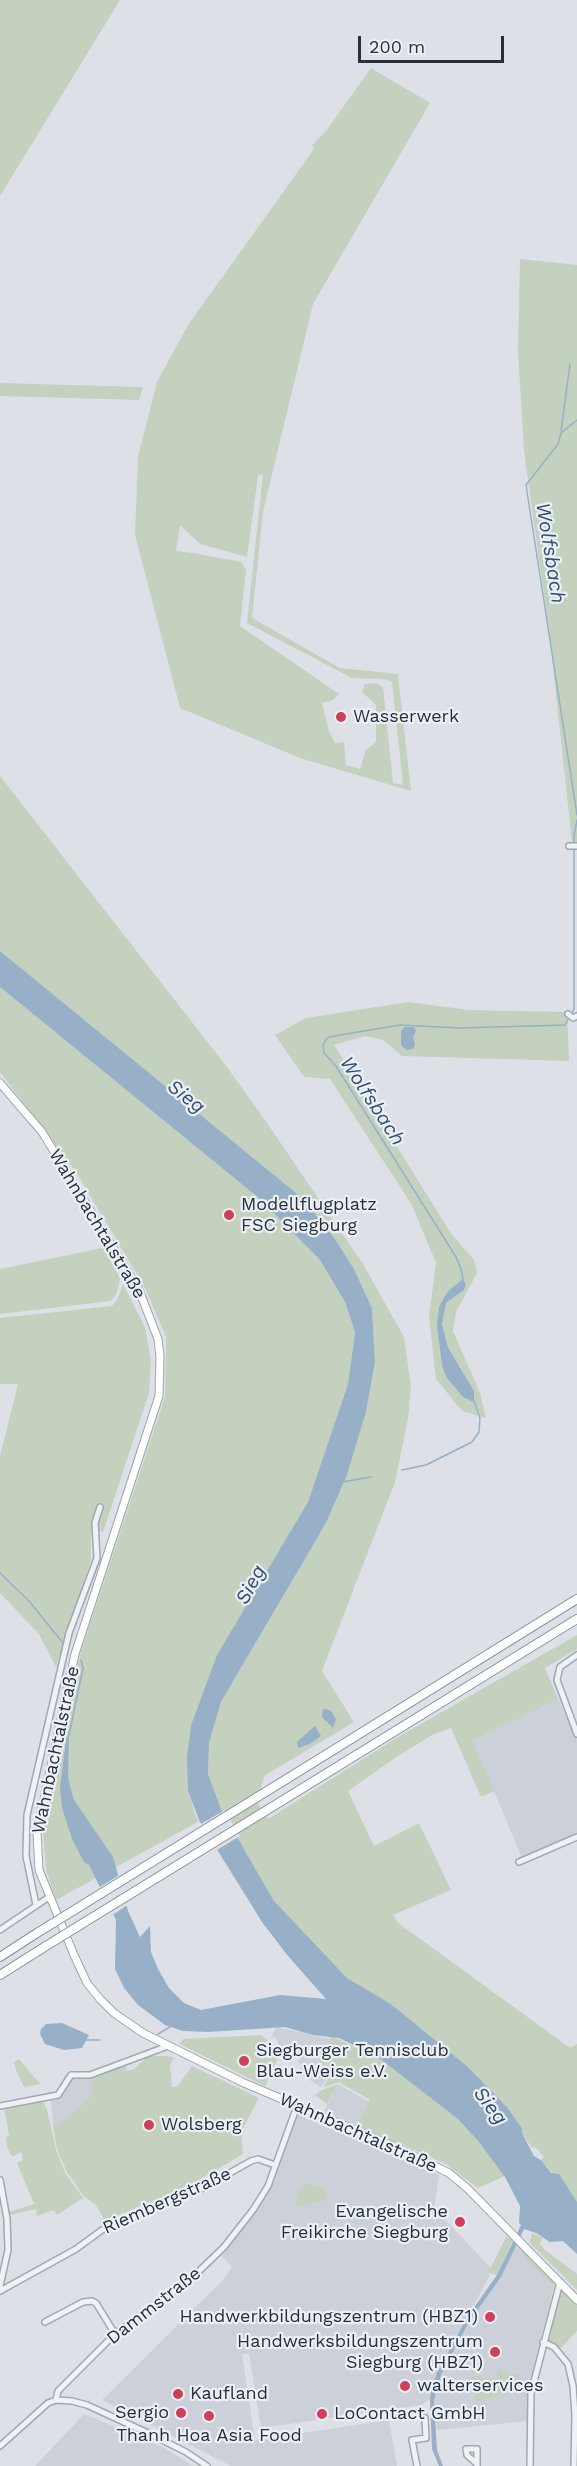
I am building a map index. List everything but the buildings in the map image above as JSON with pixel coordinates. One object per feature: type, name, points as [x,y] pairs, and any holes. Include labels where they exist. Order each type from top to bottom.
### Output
[{"type":"highway","points":[[0,1957],[577,1599]]},
{"type":"highway","points":[[0,1975],[577,1619]]},
{"type":"main road","name":"Wahnbachtalstraße","points":[[0,1083],[42,1132],[139,1290],[158,1339],[161,1371],[159,1396],[152,1426],[75,1654],[37,1832],[39,1870],[87,1983],[126,2023],[168,2046],[449,2173],[468,2189],[577,2300]]},
{"type":"street","points":[[569,846],[577,846]]},
{"type":"street","points":[[36,1905],[26,1856],[27,1815],[69,1633],[97,1558],[95,1524],[100,1508]]},
{"type":"street","points":[[577,1654],[560,1667],[556,1680],[577,1734]]},
{"type":"street","points":[[519,1862],[577,1838]]},
{"type":"street","points":[[0,1930],[49,1897]]},
{"type":"street","points":[[0,2106],[58,2095],[71,2074],[90,2075],[168,2046]]},
{"type":"street","name":"Dammstraße","points":[[0,2446],[39,2409],[56,2400],[58,2391],[115,2334],[194,2276],[224,2247],[253,2210],[268,2186],[297,2106]]},
{"type":"street","name":"Riembergstraße","points":[[0,2292],[76,2249],[102,2230],[205,2187],[251,2161],[258,2159],[275,2165]]},
{"type":"street","points":[[0,2180],[7,2219],[8,2250],[0,2292]]},
{"type":"street","points":[[253,2210],[261,2214]]},
{"type":"street","points":[[530,2466],[530,2401],[543,2342],[560,2282]]},
{"type":"street","points":[[45,2322],[82,2302],[92,2301],[96,2303],[115,2334]]},
{"type":"street","points":[[543,2342],[554,2347],[568,2364],[576,2415],[574,2466]]},
{"type":"street","points":[[56,2400],[87,2405],[186,2452],[207,2466]]},
{"type":"street","points":[[417,2466],[412,2440],[426,2438],[425,2418]]},
{"type":"shaded area","points":[[558,1699],[577,1740],[577,1834],[522,1858],[473,1741]]},
{"type":"shaded area","points":[[277,2027],[330,2039],[319,2061],[333,2070],[321,2087],[300,2074],[301,2065],[298,2062],[302,2050],[291,2048],[291,2053],[280,2053],[276,2037],[271,2037]]},
{"type":"shaded area","points":[[73,2076],[92,2078],[92,2095],[70,2116],[53,2126],[51,2097],[56,2100]]},
{"type":"shaded area","points":[[338,2084],[369,2102],[357,2125],[324,2111]]},
{"type":"shaded area","points":[[296,2114],[439,2175],[434,2208],[490,2267],[484,2272],[490,2275],[437,2373],[430,2399],[422,2405],[261,2428],[249,2354],[242,2354],[255,2440],[389,2420],[397,2466],[231,2466],[102,2400],[224,2279],[232,2266],[222,2256],[267,2195]]},
{"type":"shaded area","name":"Handwerksbildungszentrum Siegburg (HBZ1)","points":[[517,2243],[525,2259],[553,2286],[529,2388],[529,2421],[437,2430],[434,2400],[441,2375],[469,2322],[501,2277]]},
{"type":"shaded area","points":[[84,2414],[165,2448],[193,2466],[35,2466]]},
{"type":"green space","points":[[0,0],[120,0],[0,196]]},
{"type":"green space","points":[[371,68],[430,103],[313,304],[263,512],[252,618],[340,668],[398,674],[411,791],[300,758],[180,708],[135,535],[138,457],[157,382],[188,325],[314,149],[312,145],[326,131]],"holes":[[[263,474],[247,623],[352,678],[385,679],[392,682],[403,785],[393,783],[383,687],[376,683],[365,684],[362,692],[376,705],[376,742],[366,750],[360,769],[346,765],[344,742],[335,743],[329,731],[322,703],[333,700],[339,694],[240,626],[246,570],[241,562],[176,551],[180,525],[200,544],[247,557],[258,476]]]},
{"type":"green space","points":[[520,259],[577,265],[577,844],[572,843],[549,630],[524,451],[518,351]]},
{"type":"green space","points":[[0,383],[143,387],[139,400],[0,396]]},
{"type":"green space","points":[[0,776],[227,1067],[363,1264],[404,1337],[411,1387],[408,1419],[395,1482],[322,1671],[354,1722],[264,1776],[257,1802],[268,1819],[398,1737],[577,1635],[577,1649],[545,1668],[558,1699],[473,1741],[494,1791],[481,1797],[451,1728],[432,1735],[348,1791],[374,1846],[419,1823],[451,1890],[393,1915],[397,1922],[570,2048],[577,2044],[577,2202],[541,2160],[544,2157],[535,2147],[532,2148],[522,2133],[522,2128],[507,2107],[468,2067],[391,2004],[347,1978],[301,1931],[274,1901],[221,1809],[208,1774],[209,1743],[221,1702],[326,1523],[347,1475],[366,1412],[375,1362],[372,1308],[354,1269],[335,1239],[301,1197],[0,951]]},
{"type":"green space","points":[[0,987],[260,1199],[320,1260],[345,1302],[355,1332],[348,1384],[308,1502],[218,1655],[191,1725],[188,1791],[198,1822],[56,1900],[46,1870],[43,1832],[81,1651],[165,1397],[166,1337],[145,1288],[76,1172],[0,1072]]},
{"type":"green space","points":[[408,1002],[469,1010],[567,1012],[569,1061],[402,1056],[383,1040],[365,1036],[334,1045],[450,1232],[474,1260],[477,1273],[456,1312],[453,1331],[480,1393],[486,1418],[462,1411],[436,1379],[429,1316],[436,1263],[412,1205],[330,1079],[304,1077],[275,1035],[306,1018]],"holes":[[[463,1280],[464,1290],[446,1303],[442,1324],[448,1347],[464,1373],[442,1366],[439,1345],[439,1307],[447,1292]]]},
{"type":"green space","points":[[103,1248],[120,1278],[117,1293],[111,1301],[0,1314],[0,1269]]},
{"type":"green space","points":[[123,1284],[145,1327],[151,1361],[149,1393],[103,1532],[91,1529],[91,1560],[56,1667],[39,1634],[0,1593],[0,1456],[18,1384],[0,1384],[0,1318],[112,1306]]},
{"type":"green space","name":"Siegburger Tennisclub Blau-Weiss e.V.","points":[[261,2035],[272,2044],[277,2060],[265,2086],[180,2044],[183,2039]]},
{"type":"green space","points":[[331,2036],[379,2058],[422,2090],[458,2119],[505,2176],[478,2188],[446,2164],[357,2125],[370,2100],[339,2082],[324,2087],[333,2070],[319,2061]]},
{"type":"green space","points":[[148,2056],[174,2058],[170,2065],[172,2087],[180,2083],[192,2066],[259,2098],[241,2132],[243,2154],[187,2187],[105,2221],[96,2205],[84,2196],[67,2172],[57,2149],[53,2126],[70,2116],[92,2095],[92,2078],[125,2064],[127,2071],[134,2069]]},
{"type":"green space","points":[[19,2059],[41,2084],[24,2087],[14,2062]]},
{"type":"green space","points":[[338,2084],[327,2104],[315,2095],[322,2090]]},
{"type":"green space","points":[[36,2100],[44,2103],[56,2150],[65,2173],[83,2198],[57,2215],[54,2210],[37,2216],[36,2209],[10,2215],[9,2212],[34,2204],[17,2163],[23,2160],[21,2152],[12,2157],[7,2147],[6,2137],[9,2136],[4,2107]]},
{"type":"green space","points":[[307,2183],[324,2188],[326,2200],[297,2206],[295,2204],[301,2186]]},
{"type":"green space","points":[[532,2233],[542,2238],[540,2244],[545,2250],[577,2274],[577,2290],[530,2243]]},
{"type":"green space","points":[[506,2237],[513,2240],[497,2275],[484,2272],[491,2267]]},
{"type":"green space","points":[[519,2246],[555,2282],[542,2333],[553,2286],[525,2259]]},
{"type":"green space","points":[[562,2290],[577,2303],[577,2331],[560,2349],[546,2341]]},
{"type":"green space","points":[[498,2371],[518,2375],[515,2386],[501,2388],[501,2396],[475,2401],[472,2375],[496,2380]]},
{"type":"water","name":"Sieg","points":[[0,951],[301,1197],[335,1239],[354,1269],[372,1308],[375,1362],[366,1412],[347,1475],[326,1523],[221,1702],[209,1743],[208,1774],[221,1809],[274,1901],[347,1978],[391,2004],[468,2067],[507,2107],[522,2128],[522,2133],[534,2156],[542,2161],[551,2173],[559,2174],[577,2202],[577,2254],[563,2241],[550,2242],[524,2229],[501,2277],[469,2322],[441,2375],[434,2400],[437,2450],[443,2466],[439,2466],[432,2449],[430,2399],[432,2387],[466,2319],[497,2275],[521,2225],[519,2223],[520,2206],[505,2177],[479,2142],[458,2119],[379,2058],[339,2038],[313,2035],[285,2027],[208,2032],[183,2031],[165,2025],[138,2005],[124,1988],[115,1969],[116,1920],[89,1865],[84,1862],[72,1839],[62,1808],[60,1788],[66,1739],[69,1734],[68,1778],[74,1800],[113,1857],[128,1911],[140,1937],[150,1926],[151,1952],[158,1969],[169,1988],[184,2003],[201,2010],[280,1995],[326,1999],[262,1922],[200,1822],[188,1791],[187,1758],[191,1725],[217,1655],[308,1502],[348,1384],[355,1332],[345,1302],[320,1260],[260,1199],[0,987]]},
{"type":"water","points":[[405,1027],[414,1027],[416,1031],[413,1037],[415,1044],[413,1049],[407,1050],[401,1045],[401,1031]]},
{"type":"water","points":[[463,1279],[466,1284],[464,1290],[446,1303],[442,1324],[448,1347],[474,1391],[474,1402],[463,1397],[447,1378],[442,1366],[437,1326],[439,1307],[447,1292]]},
{"type":"water","points":[[323,1709],[330,1710],[336,1719],[333,1728],[322,1717]]},
{"type":"water","points":[[315,1726],[321,1736],[310,1744],[298,1748],[297,1742]]},
{"type":"water","points":[[62,2023],[89,2035],[82,2048],[64,2050],[45,2044],[40,2034],[41,2029],[46,2024]]},
{"type":"pier","points":[[225,1810],[240,1836],[215,1851],[199,1825]]},
{"type":"pier","points":[[121,1874],[129,1904],[111,1916],[98,1888]]},
{"type":"waterway","points":[[561,431],[570,364]]},
{"type":"waterway","name":"Wolfsbach","points":[[577,420],[561,433],[558,444],[526,485],[577,815]]},
{"type":"waterway","name":"Wolfsbach","points":[[463,1280],[456,1257],[336,1066],[324,1053],[323,1045],[327,1038],[334,1036],[400,1025],[460,1028],[565,1025],[574,1009],[574,836],[577,820]]},
{"type":"waterway","name":"Wolfsbach","points":[[402,1470],[426,1465],[472,1442],[479,1432],[480,1418],[474,1401]]},
{"type":"waterway","name":"Wolfsbach","points":[[342,1482],[371,1477]]},
{"type":"waterway","points":[[0,1573],[29,1601],[63,1643]]},
{"type":"waterway","points":[[69,1735],[83,1668],[81,1660]]},
{"type":"waterway","points":[[158,2034],[170,2027]]},
{"type":"waterway","points":[[86,2040],[100,2040]]},
{"type":"place","name":"Wasserwerk","points":[[341,717]]},
{"type":"place","name":"Modellflugplatz FSC Siegburg","points":[[229,1215]]},
{"type":"place","name":"Siegburger Tennisclub Blau-Weiss e.V.","points":[[244,2061]]},
{"type":"place","name":"Wolsberg","points":[[149,2125]]},
{"type":"place","name":"Evangelische Freikirche Siegburg","points":[[460,2222]]},
{"type":"place","name":"Handwerkbildungszentrum (HBZ1)","points":[[490,2317]]},
{"type":"place","name":"Handwerksbildungszentrum Siegburg (HBZ1)","points":[[495,2352]]},
{"type":"place","name":"walterservices","points":[[405,2386]]},
{"type":"place","name":"Kaufland","points":[[178,2394]]},
{"type":"place","name":"Sergio","points":[[181,2413]]},
{"type":"place","name":"LoContact GmbH","points":[[322,2414]]},
{"type":"place","name":"Thanh Hoa Asia Food","points":[[209,2416]]}]
